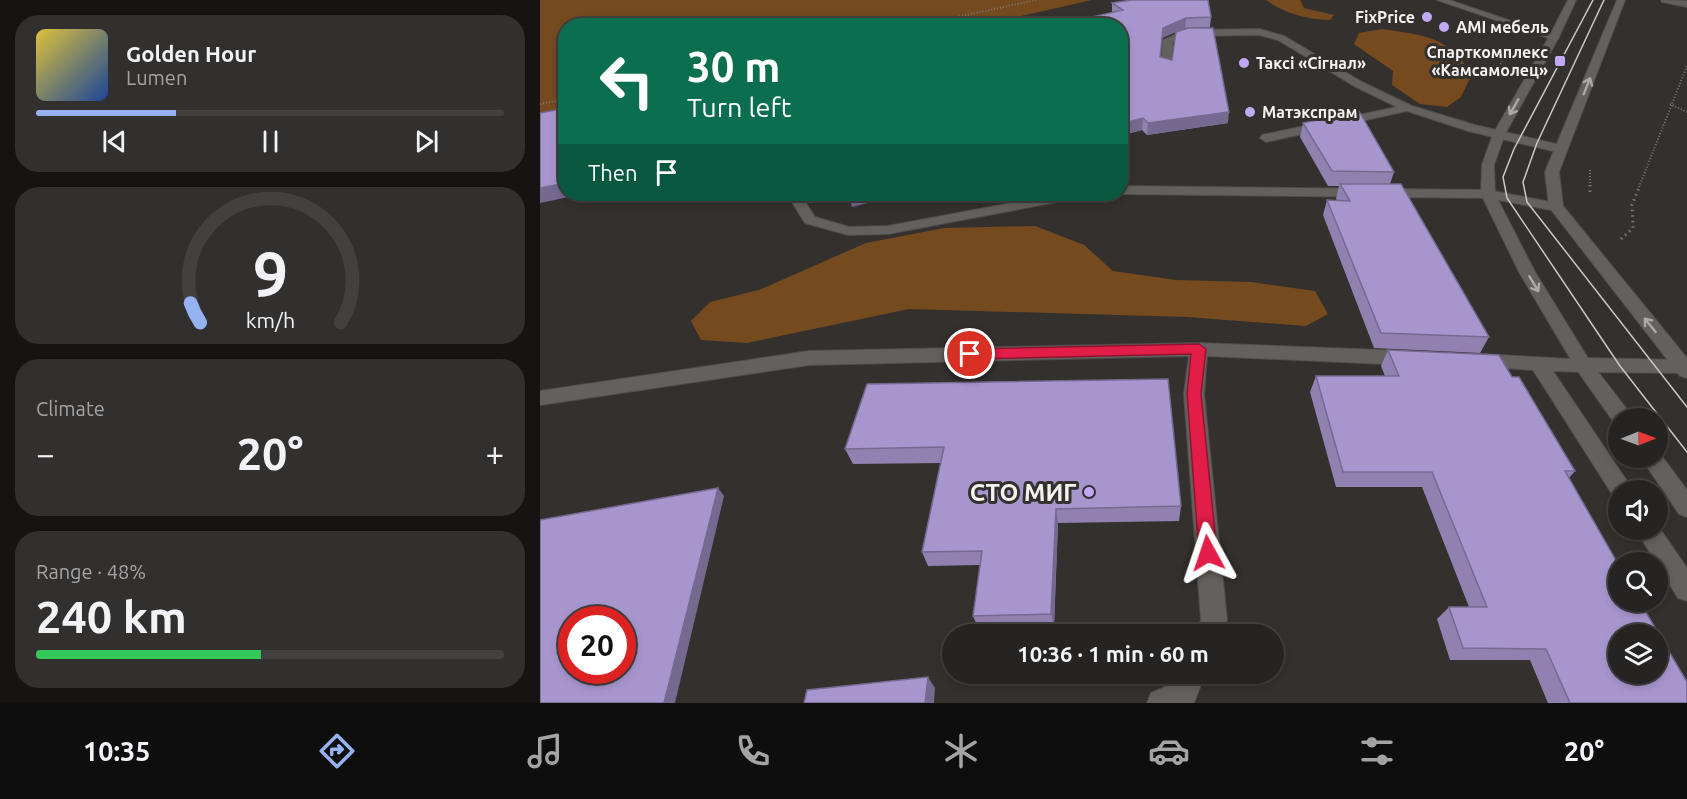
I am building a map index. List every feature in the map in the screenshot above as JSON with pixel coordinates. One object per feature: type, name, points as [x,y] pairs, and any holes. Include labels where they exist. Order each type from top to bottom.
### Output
[{"type":"main road","points":[[1441,0],[1554,37]]},
{"type":"main road","points":[[1572,0],[1554,37],[1499,134],[1488,165],[1488,194],[1527,272],[1583,365],[1615,408]]},
{"type":"main road","points":[[1621,0],[1552,172],[1556,207],[1685,369]]},
{"type":"main road","points":[[1665,0],[1687,4]]},
{"type":"main road","points":[[1167,67],[1168,40],[1186,33],[1259,32],[1281,38],[1358,84],[1408,108],[1561,149]]},
{"type":"main road","points":[[1266,138],[1408,108]]},
{"type":"main road","points":[[1128,190],[1488,194],[1556,207]]},
{"type":"main road","points":[[798,201],[810,220],[848,231],[888,230],[1041,201]]},
{"type":"main road","points":[[540,398],[809,358],[1199,349],[1421,358]]},
{"type":"main road","points":[[1199,349],[1194,394],[1214,620],[1212,624]]},
{"type":"main road","points":[[1467,360],[1685,369]]},
{"type":"main road","points":[[1538,363],[1615,480]]},
{"type":"main road","points":[[1658,468],[1687,507]]},
{"type":"main road","points":[[1654,540],[1687,590]]},
{"type":"main road","points":[[1161,703],[1184,693],[1188,684]]},
{"type":"path","points":[[952,18],[1036,0]]},
{"type":"path","points":[[1621,239],[1633,228],[1632,205],[1670,104],[1687,66]]},
{"type":"path","points":[[540,104],[558,101]]},
{"type":"path","points":[[1670,104],[1687,112]]},
{"type":"path","points":[[1590,162],[1590,197]]},
{"type":"shaded area","points":[[540,0],[1092,0],[1013,18],[558,18],[558,117],[540,121]]},
{"type":"shaded area","points":[[1266,0],[1300,0],[1304,8],[1334,15],[1330,20],[1304,17],[1281,9]]},
{"type":"shaded area","points":[[1382,29],[1423,36],[1445,45],[1455,53],[1471,76],[1461,97],[1447,107],[1420,104],[1392,85],[1393,71],[1354,44],[1359,33]]},
{"type":"shaded area","points":[[1035,226],[1084,245],[1113,271],[1176,280],[1251,282],[1315,291],[1328,314],[1306,326],[1187,317],[909,309],[747,343],[701,340],[691,321],[710,302],[759,290],[866,243],[944,228]]},
{"type":"building","points":[[1131,0],[1208,0],[1211,17],[1186,18],[1163,28],[1160,57],[1172,60],[1176,32],[1188,28],[1213,28],[1229,112],[1148,123],[1143,118],[1128,122],[1128,18],[1088,18],[1123,10],[1112,3]]},
{"type":"building","points":[[558,110],[558,185],[540,188],[540,113]]},
{"type":"building","points":[[1359,111],[1394,172],[1332,171],[1303,123]]},
{"type":"building","points":[[1340,184],[1401,184],[1489,337],[1381,333],[1327,200],[1350,201]]},
{"type":"building","points":[[1388,350],[1499,355],[1512,377],[1519,377],[1575,471],[1565,471],[1611,552],[1608,552],[1608,612],[1646,612],[1653,624],[1608,624],[1608,684],[1668,684],[1668,650],[1687,682],[1687,703],[1570,703],[1546,649],[1463,648],[1449,607],[1487,607],[1432,472],[1343,472],[1316,376],[1399,376]]},
{"type":"building","name":"СТО МИГ","points":[[1168,379],[1181,506],[1056,509],[1051,614],[973,616],[982,551],[922,552],[944,447],[845,449],[867,384]]},
{"type":"building","points":[[718,488],[664,703],[540,703],[540,520]]},
{"type":"building","points":[[928,677],[925,703],[804,703],[807,690]]},
{"type":"tram line","points":[[1593,0],[1514,149],[1503,177],[1507,198],[1620,366],[1687,452]]},
{"type":"tram line","points":[[1604,0],[1537,143],[1523,182],[1527,202],[1687,407]]},
{"type":"place","name":"FixPrice","points":[[1427,17]]},
{"type":"place","name":"AMI мебель","points":[[1444,27]]},
{"type":"place","name":"Спарткомплекс «Камсамолец»","points":[[1560,61]]},
{"type":"place","name":"Таксі «Сігнал»","points":[[1244,63]]},
{"type":"place","name":"Матэкспрам","points":[[1250,112]]},
{"type":"place","name":"СТО МИГ","points":[[1089,492]]},
{"type":"route","points":[[970,354],[1199,349],[1194,394],[1208,553]]}]
